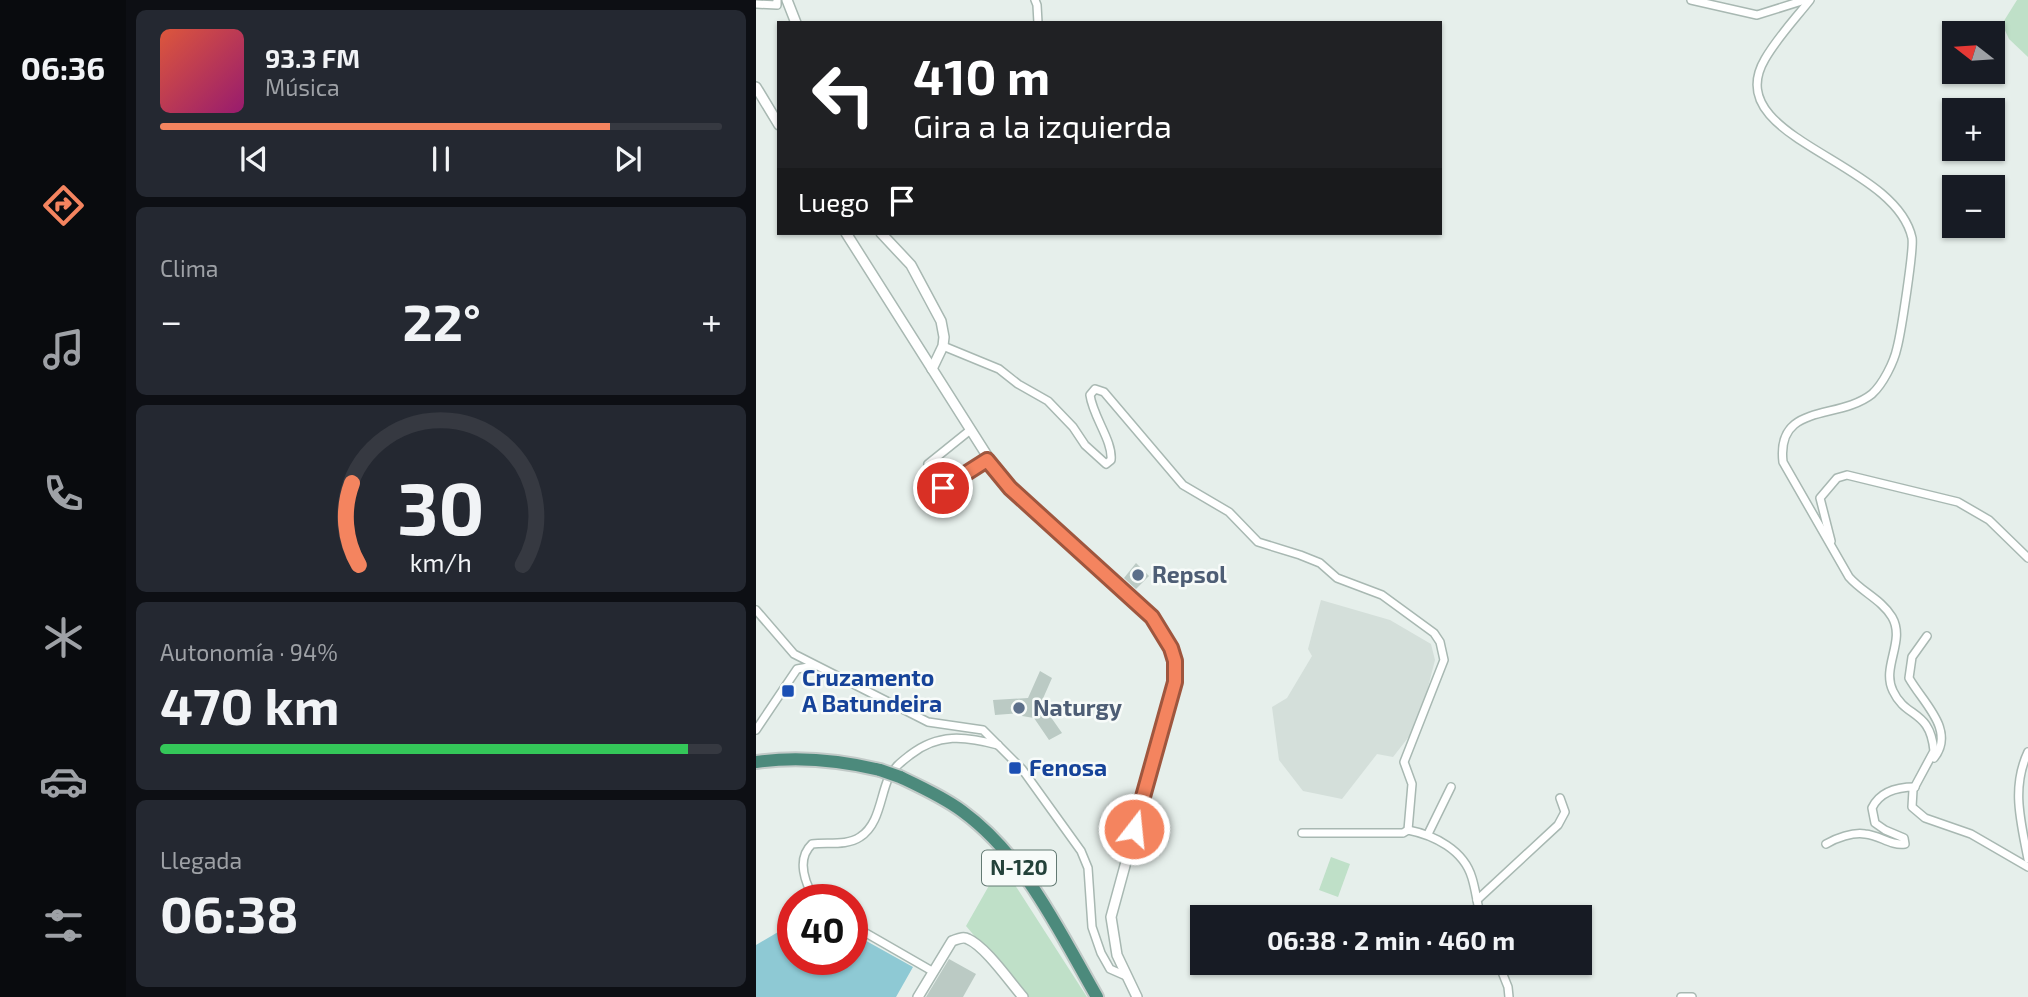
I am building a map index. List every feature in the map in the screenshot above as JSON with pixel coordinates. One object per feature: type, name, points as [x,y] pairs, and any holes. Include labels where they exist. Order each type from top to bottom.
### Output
[{"type":"highway","name":"N-120","points":[[756,762],[818,759],[846,762],[900,777],[961,810],[1000,845],[1040,897],[1097,997]]},
{"type":"street","points":[[756,5],[778,5],[777,0]]},
{"type":"street","points":[[787,0],[795,21]]},
{"type":"street","points":[[1035,0],[1038,5],[1038,21]]},
{"type":"street","points":[[1691,0],[1757,15],[1808,0]]},
{"type":"street","points":[[1808,0],[1764,60],[1756,87],[1762,108],[1782,130],[1860,176],[1886,195],[1904,217],[1913,240],[1897,349],[1874,392],[1856,404],[1803,418],[1788,428],[1781,443],[1783,462],[1833,550],[1858,587],[1878,601],[1894,621],[1896,647],[1889,672],[1890,683],[1902,703],[1929,726],[1934,751],[1928,765]]},
{"type":"street","points":[[756,87],[777,122]]},
{"type":"street","points":[[847,235],[987,460],[1010,488],[1145,610],[1165,636],[1175,661],[1175,682],[1113,905],[1114,944],[1137,997]]},
{"type":"street","points":[[883,235],[911,265],[941,321],[943,346],[932,369]]},
{"type":"street","points":[[943,346],[999,369],[1018,384],[1048,401],[1073,427],[1085,445],[1106,464],[1111,460],[1112,453],[1094,416],[1090,395],[1094,389],[1104,392],[1182,485],[1229,512],[1258,542],[1300,555],[1320,564],[1337,578],[1382,595],[1434,633],[1440,642],[1444,660],[1404,762],[1412,784],[1408,830]]},
{"type":"street","points":[[969,431],[928,464],[943,488],[987,460]]},
{"type":"street","points":[[1833,550],[1820,498],[1837,478],[1847,475],[1958,502],[1989,520],[2028,558]]},
{"type":"street","points":[[756,610],[793,654],[814,666],[928,722],[983,730],[1022,769],[1082,851],[1088,868],[1092,927],[1101,953],[1110,969],[1126,976]]},
{"type":"street","points":[[1927,636],[1912,657],[1909,678],[1936,718],[1943,734],[1942,747],[1915,787],[1911,799],[1916,813],[1971,834],[2028,867]]},
{"type":"street","points":[[756,730],[797,669],[814,666]]},
{"type":"street","points":[[809,884],[803,870],[806,849],[812,844],[841,843],[859,838],[877,814],[887,780],[896,766],[920,747],[944,738],[970,737],[998,745]]},
{"type":"street","points":[[2028,752],[2021,771],[2017,796],[2028,859]]},
{"type":"street","points":[[1826,844],[1852,835],[1866,834],[1888,843],[1905,844],[1905,838],[1875,823],[1872,808],[1880,797],[1889,791],[1915,787]]},
{"type":"street","points":[[1428,834],[1451,788]]},
{"type":"street","points":[[1477,900],[1558,825],[1565,812],[1560,798]]},
{"type":"street","points":[[1302,833],[1403,833],[1408,830],[1428,834],[1450,847],[1471,875],[1478,905]]},
{"type":"street","points":[[868,934],[932,971]]},
{"type":"street","points":[[918,997],[952,941],[962,937],[970,939],[1023,997]]},
{"type":"street","points":[[1503,975],[1509,997]]},
{"type":"street","points":[[1681,997],[1692,997]]},
{"type":"shaded area","points":[[1321,600],[1390,620],[1431,644],[1435,660],[1425,699],[1411,734],[1393,757],[1377,754],[1342,799],[1303,791],[1279,760],[1272,707],[1287,698],[1312,656],[1308,649]]},
{"type":"green space","points":[[2017,0],[2028,0],[2028,57],[2009,39],[2004,21]]},
{"type":"green space","points":[[1331,857],[1350,864],[1338,897],[1319,890]]},
{"type":"green space","points":[[1003,861],[1015,885],[1087,997],[1026,997],[966,926]]},
{"type":"water","points":[[777,933],[777,975],[868,975],[868,942],[913,967],[896,997],[756,997],[756,945]]},
{"type":"building","name":"Repsol","points":[[1136,563],[1149,576],[1136,589],[1124,578]]},
{"type":"building","name":"Naturgy","points":[[1040,671],[1052,678],[1041,703],[1062,733],[1049,740],[1034,718],[1022,716],[1021,713],[995,715],[993,700],[1028,698]]},
{"type":"building","points":[[949,959],[976,974],[963,997],[926,997]]},
{"type":"place","name":"Repsol","points":[[1138,575]]},
{"type":"place","name":"Cruzamento A Batundeira","points":[[788,691]]},
{"type":"place","name":"Naturgy","points":[[1019,708]]},
{"type":"place","name":"Fenosa","points":[[1015,768]]},
{"type":"route","points":[[943,488],[987,460],[1010,488],[1131,596],[1152,617],[1165,636],[1175,661],[1175,682],[1134,829]]}]
